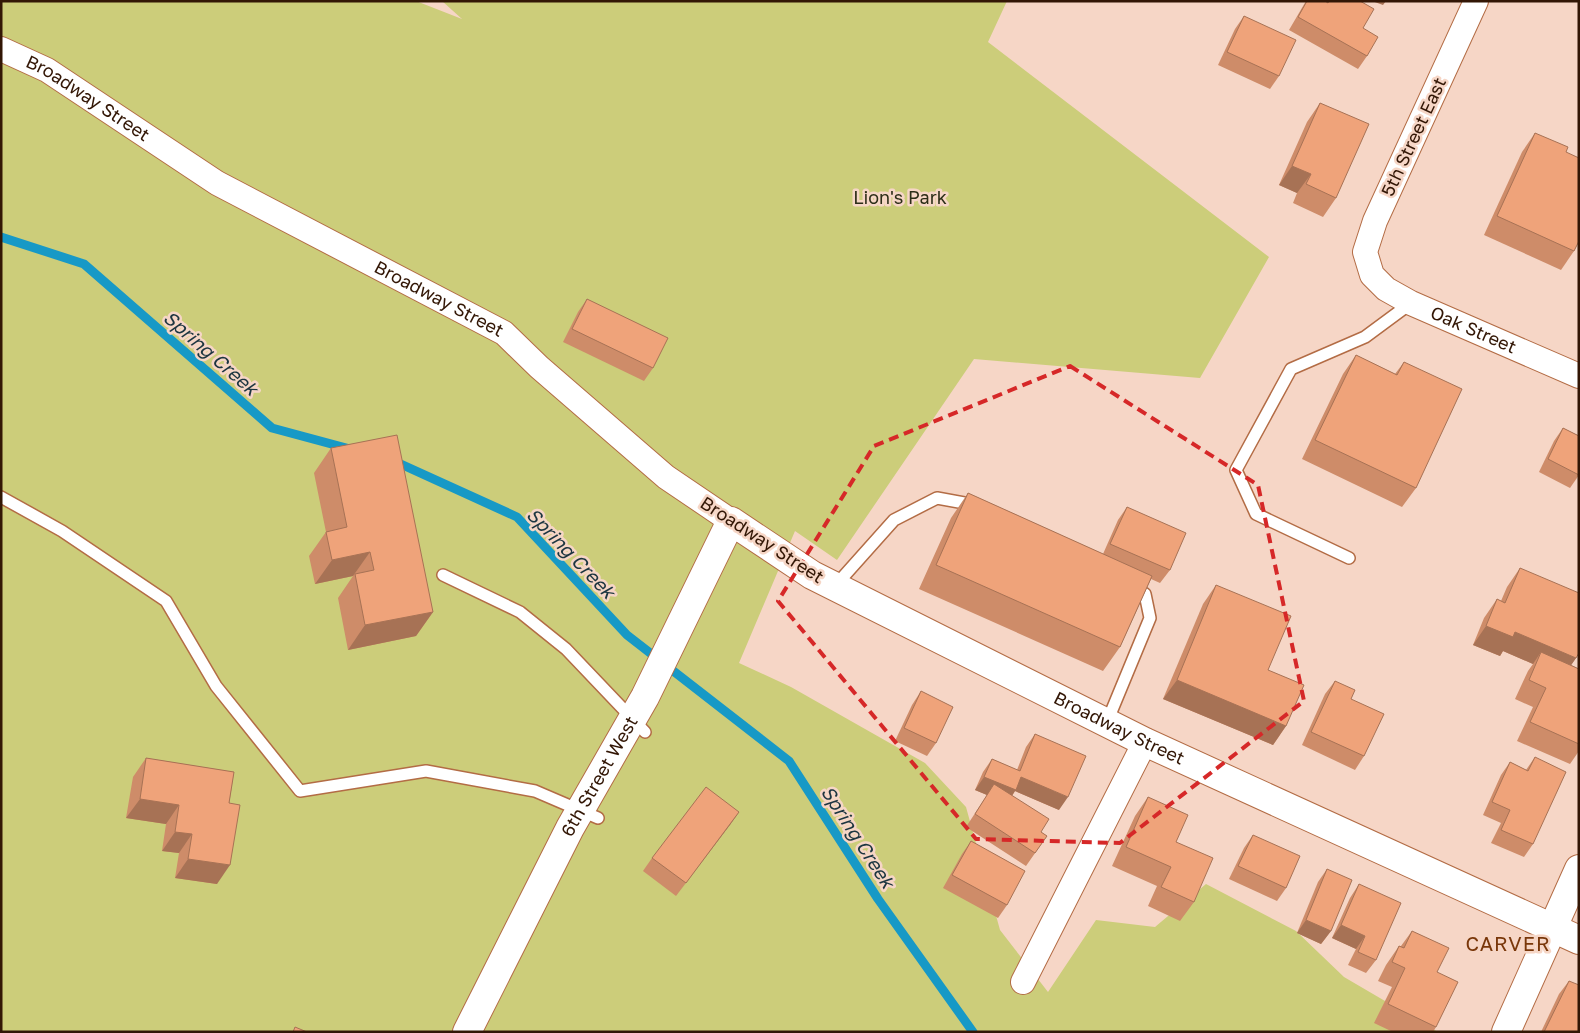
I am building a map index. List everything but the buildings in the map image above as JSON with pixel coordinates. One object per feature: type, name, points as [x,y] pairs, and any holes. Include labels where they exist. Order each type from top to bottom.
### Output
[{"type":"street","name":"5th Street East","points":[[1372,275],[1365,252],[1375,221],[1476,1]]},
{"type":"street","name":"Broadway Street","points":[[1,49],[47,70],[217,183],[504,333],[539,367],[666,477],[812,575],[1145,742],[1579,940]]},
{"type":"street","name":"Oak Street","points":[[1372,275],[1386,289],[1411,303],[1579,376]]},
{"type":"street","name":"6th Street West","points":[[467,1032],[639,725],[731,521]]},
{"type":"street","points":[[1022,982],[1145,742]]},
{"type":"street","points":[[1506,1032],[1579,869]]},
{"type":"lane","points":[[1350,558],[1256,514],[1236,470],[1291,369],[1364,338],[1411,303]]},
{"type":"lane","points":[[1,497],[62,531],[166,600],[216,686],[300,791],[426,771],[535,791],[589,814]]},
{"type":"lane","points":[[835,586],[894,520],[937,498],[984,507]]},
{"type":"lane","points":[[443,575],[520,612],[566,649],[639,725]]},
{"type":"lane","points":[[1107,722],[1150,618],[1145,594],[1123,580]]},
{"type":"highlighted area","points":[[1070,366],[1258,485],[1304,701],[1120,843],[976,839],[778,601],[874,446]]},
{"type":"green space","name":"Lion's Park","points":[[1,1],[416,1],[462,19],[442,1],[1007,1],[988,42],[1269,257],[1200,378],[974,359],[837,560],[795,531],[739,663],[791,687],[925,763],[966,807],[1000,930],[1048,992],[1096,920],[1155,927],[1206,884],[1296,931],[1344,977],[1438,1032],[1,1032]]},
{"type":"waterway","name":"Spring Creek","points":[[1,237],[84,264],[272,428],[350,449]]},
{"type":"waterway","name":"Spring Creek","points":[[394,461],[517,517],[627,635],[789,761],[878,899],[973,1032]]},
{"type":"district","name":"CARVER","points":[[1508,944]]}]
